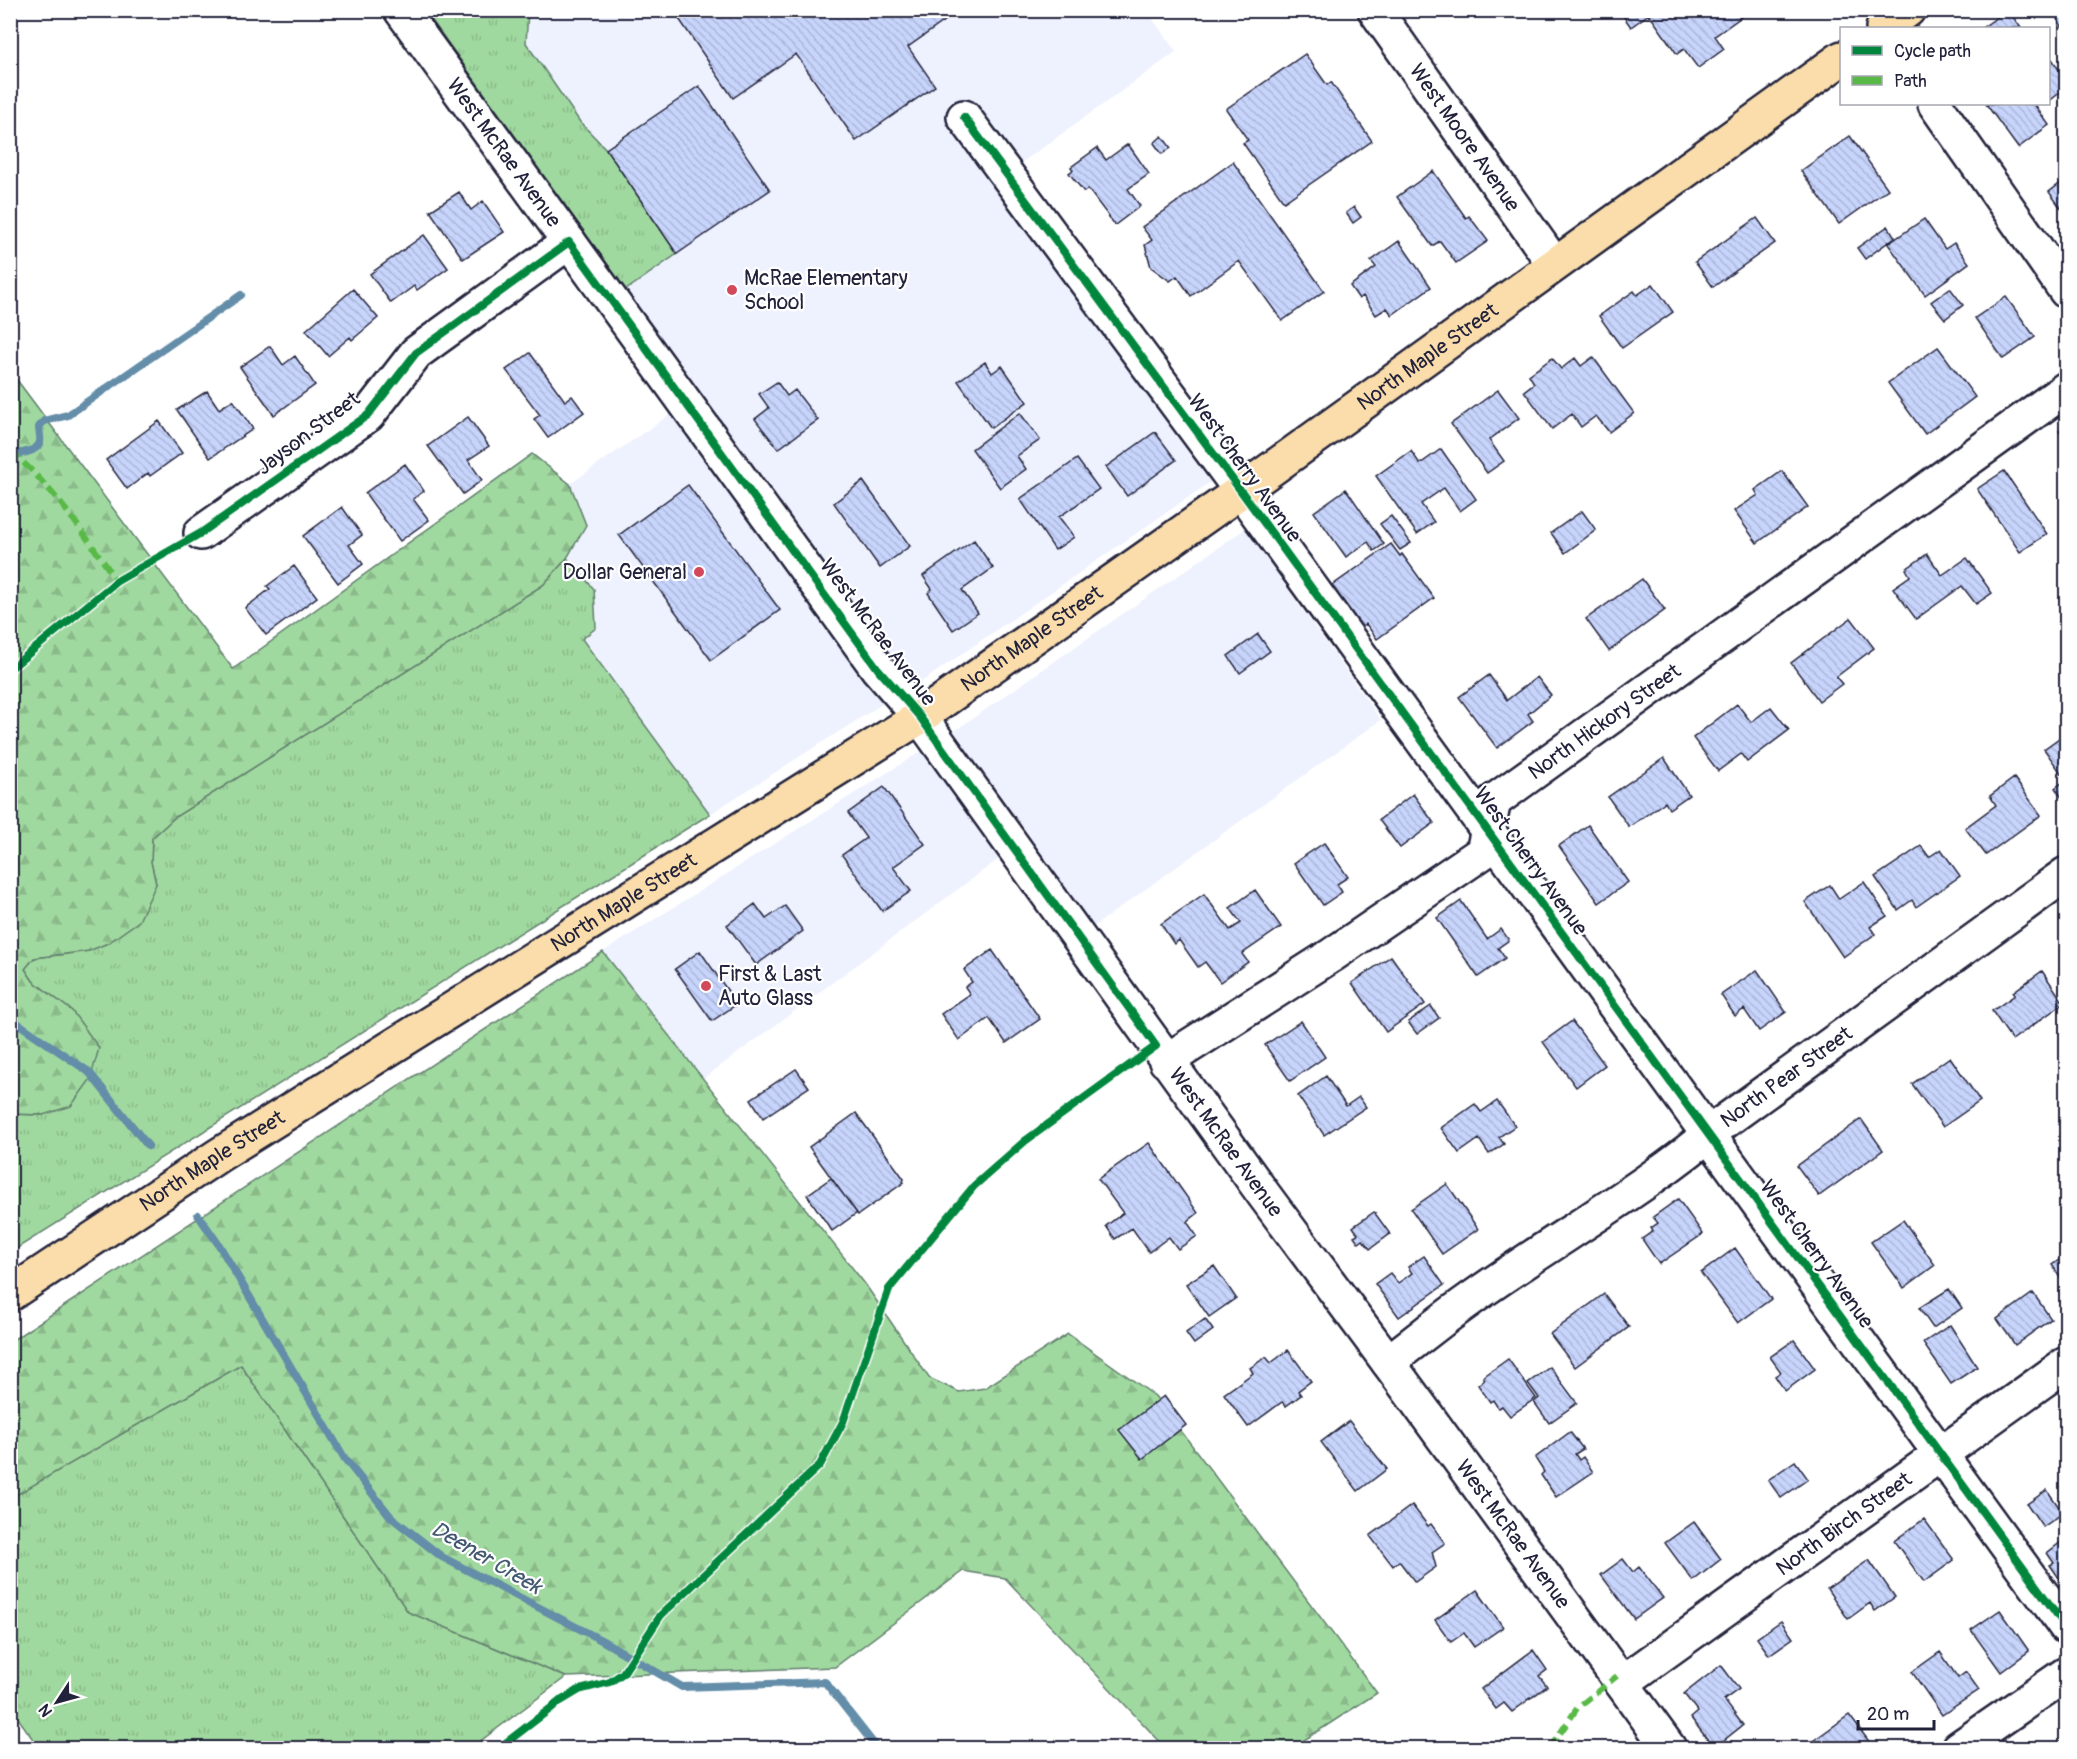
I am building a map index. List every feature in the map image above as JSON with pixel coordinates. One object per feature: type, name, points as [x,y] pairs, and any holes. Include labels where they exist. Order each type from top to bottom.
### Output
[{"type":"main road","points":[[1884,27],[1908,10]]},
{"type":"main road","name":"North Maple Street","points":[[10,1294],[229,1149],[920,717],[1241,491],[1840,59]]},
{"type":"street","name":"West McRae Avenue","points":[[401,10],[878,669],[920,717],[1166,1061],[1669,1749]]},
{"type":"street","name":"West Moore Avenue","points":[[1375,10],[1554,264]]},
{"type":"street","points":[[1869,10],[1882,27]]},
{"type":"street","points":[[1936,105],[2067,291]]},
{"type":"street","name":"West Cherry Avenue","points":[[964,117],[1241,491],[2067,1627]]},
{"type":"street","name":"Jayson Street","points":[[201,532],[368,415],[416,353],[569,242]]},
{"type":"street","name":"North Hickory Street","points":[[1166,1061],[1332,955],[1483,852],[1494,801],[2067,389]]},
{"type":"street","name":"North Pear Street","points":[[1388,1362],[1469,1300],[1590,1221],[1685,1154],[1743,1108],[2067,874]]},
{"type":"street","name":"North Birch Street","points":[[1622,1683],[2067,1364]]},
{"type":"street","points":[[1959,1749],[2067,1674]]},
{"type":"shaded area","points":[[417,11],[1162,11],[1152,18],[1176,52],[992,184],[1212,481],[914,687],[696,396]]},
{"type":"shaded area","points":[[672,413],[887,701],[710,814],[582,639],[594,589],[567,558],[586,525],[570,484]]},
{"type":"shaded area","points":[[1245,529],[1381,720],[1093,927],[953,732]]},
{"type":"shaded area","points":[[928,747],[1004,855],[703,1079],[603,952]]},
{"type":"green space","points":[[425,11],[528,11],[526,43],[580,122],[606,149],[677,254],[626,290]]},
{"type":"green space","points":[[11,372],[233,669],[532,454],[570,484],[586,525],[567,558],[543,585],[175,817],[152,838],[151,862],[156,884],[139,921],[108,943],[89,951],[34,958],[25,969],[33,981],[72,1011],[99,1048],[90,1080],[71,1106],[43,1115],[10,1114]]},
{"type":"green space","points":[[567,558],[594,589],[596,628],[582,639],[710,814],[11,1252],[10,1114],[43,1115],[72,1011],[33,981],[25,969],[34,958],[89,951],[156,884],[151,862],[152,838],[175,817],[543,585]]},
{"type":"green space","points":[[603,952],[865,1284],[929,1378],[959,1392],[985,1388],[1068,1334],[1155,1396],[1377,1693],[1292,1748],[1166,1748],[1005,1578],[963,1571],[835,1667],[566,1677],[408,1612],[241,1365],[11,1498],[11,1341]]},
{"type":"green space","points":[[241,1365],[408,1612],[566,1677],[471,1748],[39,1748],[11,1708],[10,1498]]},
{"type":"building","points":[[673,10],[960,10],[908,47],[935,86],[856,141],[796,54],[733,98]]},
{"type":"building","points":[[1619,10],[1751,10],[1715,36],[1724,49],[1698,68],[1684,49],[1677,54],[1649,14],[1631,27]]},
{"type":"building","points":[[2007,10],[2020,27],[1983,27]]},
{"type":"building","points":[[2051,10],[2066,10],[2066,32]]},
{"type":"building","points":[[1305,54],[1327,85],[1331,82],[1372,141],[1284,202],[1243,143],[1248,140],[1226,109]]},
{"type":"building","points":[[2052,59],[2066,80],[2066,88],[2050,100],[2050,60]]},
{"type":"building","points":[[699,86],[770,190],[677,254],[606,149]]},
{"type":"building","points":[[1987,105],[2035,105],[2049,125],[2018,148]]},
{"type":"building","points":[[1162,136],[1171,148],[1162,154],[1154,143]]},
{"type":"building","points":[[1850,136],[1888,189],[1839,224],[1801,171]]},
{"type":"building","points":[[1128,144],[1149,174],[1128,189],[1140,206],[1115,225],[1088,189],[1084,192],[1069,173],[1073,170],[1071,167],[1097,148],[1106,160]]},
{"type":"building","points":[[1233,162],[1324,291],[1282,321],[1239,261],[1191,296],[1177,276],[1170,281],[1151,267],[1145,245],[1152,240],[1142,227]]},
{"type":"building","points":[[1433,171],[1466,218],[1469,216],[1488,241],[1456,263],[1440,241],[1432,246],[1397,197]]},
{"type":"building","points":[[2066,179],[2066,215],[2049,192]]},
{"type":"building","points":[[459,192],[471,210],[483,201],[504,232],[463,259],[430,211]]},
{"type":"building","points":[[1354,207],[1361,217],[1353,223],[1346,213]]},
{"type":"building","points":[[1757,218],[1775,243],[1713,287],[1695,262]]},
{"type":"building","points":[[1924,219],[1945,249],[1954,243],[1969,263],[1925,295],[1888,244]]},
{"type":"building","points":[[1888,226],[1895,237],[1865,259],[1857,248]]},
{"type":"building","points":[[424,235],[448,268],[417,290],[414,286],[391,303],[370,274]]},
{"type":"building","points":[[1399,241],[1431,287],[1392,315],[1387,308],[1376,315],[1363,296],[1359,299],[1350,286],[1376,267],[1371,261]]},
{"type":"building","points":[[1653,284],[1673,312],[1622,348],[1599,316],[1634,291],[1637,295]]},
{"type":"building","points":[[1950,288],[1963,305],[1945,319],[1931,302]]},
{"type":"building","points":[[353,289],[378,318],[352,340],[350,337],[328,356],[306,330]]},
{"type":"building","points":[[2006,297],[2035,337],[2003,359],[1975,318]]},
{"type":"building","points":[[270,346],[283,365],[295,356],[315,385],[274,415],[240,367]]},
{"type":"building","points":[[1938,347],[1975,397],[1925,434],[1888,383]]},
{"type":"building","points":[[530,353],[565,401],[572,396],[584,412],[548,438],[534,419],[540,415],[506,370]]},
{"type":"building","points":[[1593,357],[1634,413],[1609,432],[1596,416],[1581,427],[1572,414],[1552,429],[1524,391],[1534,383],[1529,375],[1552,358],[1561,369],[1575,358],[1581,366]]},
{"type":"building","points":[[985,362],[992,373],[1002,366],[1027,402],[991,428],[958,381]]},
{"type":"building","points":[[777,382],[787,396],[795,390],[818,420],[778,449],[755,419],[769,408],[759,394]]},
{"type":"building","points":[[1498,390],[1519,418],[1489,440],[1504,461],[1487,473],[1451,424]]},
{"type":"building","points":[[207,391],[219,409],[233,400],[253,429],[210,458],[177,410]]},
{"type":"building","points":[[1020,413],[1040,440],[1017,456],[1026,469],[1000,488],[972,449]]},
{"type":"building","points":[[468,417],[489,446],[468,460],[482,480],[463,494],[428,446]]},
{"type":"building","points":[[159,421],[182,453],[150,476],[148,473],[127,489],[106,460]]},
{"type":"building","points":[[2066,425],[2066,442],[2059,431]]},
{"type":"building","points":[[1155,432],[1176,460],[1127,496],[1106,467]]},
{"type":"building","points":[[1441,449],[1476,499],[1460,511],[1444,488],[1421,504],[1434,522],[1417,534],[1376,476],[1411,451],[1420,464]]},
{"type":"building","points":[[1077,459],[1099,489],[1059,517],[1074,537],[1055,550],[1020,499]]},
{"type":"building","points":[[405,464],[424,491],[413,499],[429,520],[400,541],[365,493]]},
{"type":"building","points":[[1782,471],[1808,507],[1757,543],[1734,511],[1758,495],[1755,490]]},
{"type":"building","points":[[2004,471],[2047,534],[2020,552],[1977,489]]},
{"type":"building","points":[[863,481],[910,546],[880,568],[834,503]]},
{"type":"building","name":"Dollar General","points":[[688,485],[780,610],[711,660],[619,535]]},
{"type":"building","points":[[1346,489],[1384,544],[1374,551],[1368,542],[1346,557],[1314,512]]},
{"type":"building","points":[[342,507],[362,535],[349,545],[363,564],[338,583],[303,536]]},
{"type":"building","points":[[1582,511],[1596,530],[1565,553],[1551,533]]},
{"type":"building","points":[[1391,516],[1411,543],[1400,550],[1380,524]]},
{"type":"building","points":[[974,540],[993,568],[962,590],[978,613],[953,630],[928,593],[932,589],[923,576]]},
{"type":"building","points":[[1391,544],[1400,556],[1402,554],[1434,598],[1377,639],[1366,624],[1361,628],[1330,587]]},
{"type":"building","points":[[1927,554],[1942,575],[1967,558],[1992,593],[1976,604],[1962,586],[1916,619],[1893,588],[1910,576],[1906,569]]},
{"type":"building","points":[[294,566],[317,597],[266,635],[245,608],[270,589],[267,586]]},
{"type":"building","points":[[1642,579],[1665,610],[1609,651],[1586,619]]},
{"type":"building","points":[[1851,618],[1874,648],[1836,677],[1842,684],[1819,701],[1791,663]]},
{"type":"building","points":[[1258,634],[1270,651],[1240,673],[1228,656]]},
{"type":"building","points":[[1489,675],[1507,700],[1537,677],[1551,695],[1528,714],[1533,721],[1497,748],[1459,697]]},
{"type":"building","points":[[1737,704],[1751,722],[1771,707],[1789,730],[1747,762],[1741,754],[1718,771],[1693,738]]},
{"type":"building","points":[[2066,733],[2066,780],[2044,749]]},
{"type":"building","points":[[1664,758],[1689,795],[1669,809],[1665,802],[1629,827],[1608,797]]},
{"type":"building","points":[[2014,778],[2041,815],[1986,855],[1965,828],[1996,805],[1990,796]]},
{"type":"building","points":[[2066,780],[2066,798],[2064,800],[2055,788]]},
{"type":"building","points":[[884,787],[925,844],[893,867],[911,891],[882,911],[842,855],[866,838],[848,813]]},
{"type":"building","points":[[1413,794],[1434,823],[1400,848],[1379,820]]},
{"type":"building","points":[[1588,825],[1628,882],[1599,903],[1559,846]]},
{"type":"building","points":[[1324,843],[1348,877],[1337,884],[1342,892],[1323,905],[1294,863]]},
{"type":"building","points":[[1921,846],[1929,857],[1941,849],[1960,876],[1916,907],[1912,900],[1898,910],[1875,877]]},
{"type":"building","points":[[1864,882],[1887,916],[1870,927],[1875,934],[1843,957],[1805,902],[1830,885],[1839,899]]},
{"type":"building","points":[[1255,890],[1281,927],[1242,954],[1248,962],[1220,982],[1205,962],[1198,967],[1179,940],[1174,944],[1161,924],[1204,894],[1230,930],[1241,923],[1230,908]]},
{"type":"building","points":[[1461,901],[1487,939],[1501,929],[1509,940],[1498,948],[1505,958],[1478,977],[1437,918]]},
{"type":"building","points":[[755,904],[766,919],[785,906],[803,931],[756,965],[727,925]]},
{"type":"building","points":[[992,950],[1040,1019],[1006,1043],[989,1018],[959,1040],[941,1014],[970,994],[965,987],[972,982],[964,970]]},
{"type":"building","name":"First & Last Auto Glass","points":[[700,951],[737,1004],[712,1021],[675,969]]},
{"type":"building","points":[[1391,956],[1425,1004],[1386,1032],[1352,983]]},
{"type":"building","points":[[1757,970],[1786,1012],[1759,1031],[1744,1009],[1735,1016],[1721,995]]},
{"type":"building","points":[[2042,971],[2064,1003],[2012,1040],[1992,1011],[2015,995],[2013,992]]},
{"type":"building","points":[[1431,1006],[1439,1018],[1417,1034],[1408,1022]]},
{"type":"building","points":[[1301,1021],[1325,1057],[1290,1081],[1265,1045]]},
{"type":"building","points":[[1572,1021],[1605,1065],[1576,1087],[1543,1042]]},
{"type":"building","points":[[1950,1057],[1980,1101],[1943,1127],[1912,1084]]},
{"type":"building","points":[[796,1069],[809,1087],[763,1118],[751,1099]]},
{"type":"building","points":[[1326,1076],[1346,1106],[1359,1097],[1366,1107],[1324,1135],[1298,1096]]},
{"type":"building","points":[[1497,1101],[1515,1126],[1499,1137],[1504,1144],[1489,1154],[1479,1139],[1459,1153],[1441,1128],[1475,1104],[1481,1112]]},
{"type":"building","points":[[856,1113],[904,1179],[903,1183],[858,1215],[809,1147]]},
{"type":"building","points":[[1861,1119],[1883,1150],[1819,1196],[1797,1166]]},
{"type":"building","points":[[1149,1143],[1198,1213],[1187,1222],[1197,1236],[1178,1249],[1169,1237],[1149,1252],[1132,1228],[1115,1239],[1106,1226],[1123,1213],[1098,1179]]},
{"type":"building","points":[[831,1178],[857,1213],[832,1231],[807,1195]]},
{"type":"building","points":[[1447,1184],[1478,1229],[1442,1254],[1411,1209]]},
{"type":"building","points":[[1678,1199],[1703,1234],[1659,1264],[1642,1239],[1653,1231],[1651,1228],[1658,1223],[1653,1217]]},
{"type":"building","points":[[1374,1212],[1390,1234],[1370,1249],[1363,1240],[1359,1243],[1354,1236],[1358,1234],[1353,1227]]},
{"type":"building","points":[[1903,1220],[1935,1265],[1904,1288],[1871,1242]]},
{"type":"building","points":[[1735,1248],[1771,1299],[1738,1323],[1701,1273]]},
{"type":"building","points":[[2066,1255],[2066,1285],[2052,1265]]},
{"type":"building","points":[[1424,1256],[1444,1285],[1399,1317],[1375,1284],[1390,1273],[1398,1283],[1412,1273],[1408,1267]]},
{"type":"building","points":[[1214,1266],[1236,1298],[1209,1317],[1186,1284]]},
{"type":"building","points":[[1949,1289],[1962,1308],[1933,1328],[1919,1308]]},
{"type":"building","points":[[2033,1293],[2051,1319],[2015,1345],[1997,1319]]},
{"type":"building","points":[[1604,1294],[1629,1327],[1575,1367],[1550,1334]]},
{"type":"building","points":[[1205,1319],[1213,1330],[1194,1344],[1186,1333]]},
{"type":"building","points":[[1950,1325],[1977,1367],[1951,1384],[1923,1343]]},
{"type":"building","points":[[1794,1340],[1815,1369],[1785,1391],[1775,1376],[1781,1372],[1770,1357]]},
{"type":"building","points":[[1288,1350],[1311,1381],[1298,1391],[1301,1395],[1286,1406],[1282,1402],[1248,1427],[1224,1394],[1253,1373],[1250,1368],[1266,1357],[1271,1363]]},
{"type":"building","points":[[1508,1359],[1536,1398],[1510,1416],[1502,1406],[1498,1408],[1493,1400],[1490,1402],[1478,1385],[1485,1379],[1483,1377]]},
{"type":"building","points":[[1550,1367],[1577,1403],[1549,1423],[1534,1402],[1539,1398],[1528,1383]]},
{"type":"building","points":[[1164,1396],[1186,1425],[1142,1459],[1119,1430]]},
{"type":"building","points":[[1349,1421],[1387,1469],[1358,1491],[1321,1442]]},
{"type":"building","points":[[1570,1432],[1583,1449],[1575,1454],[1579,1460],[1583,1457],[1593,1472],[1556,1497],[1541,1475],[1544,1472],[1535,1458]]},
{"type":"building","points":[[1795,1461],[1808,1479],[1781,1498],[1768,1480]]},
{"type":"building","points":[[2047,1490],[2063,1513],[2043,1527],[2027,1504]]},
{"type":"building","points":[[1412,1505],[1428,1526],[1431,1524],[1445,1543],[1432,1552],[1436,1567],[1415,1582],[1399,1561],[1393,1566],[1370,1536]]},
{"type":"building","points":[[1924,1519],[1954,1560],[1924,1582],[1894,1541]]},
{"type":"building","points":[[1694,1522],[1721,1559],[1693,1581],[1665,1543]]},
{"type":"building","points":[[2066,1538],[2066,1588],[2050,1565],[2054,1563],[2047,1553]]},
{"type":"building","points":[[1623,1559],[1633,1572],[1639,1567],[1663,1598],[1634,1619],[1601,1575]]},
{"type":"building","points":[[1869,1560],[1895,1597],[1875,1611],[1870,1603],[1848,1619],[1827,1589]]},
{"type":"building","points":[[1477,1590],[1503,1627],[1474,1647],[1464,1633],[1451,1642],[1435,1620]]},
{"type":"building","points":[[2000,1610],[2029,1651],[2001,1672],[1971,1630]]},
{"type":"building","points":[[1781,1621],[1793,1638],[1769,1655],[1757,1638]]},
{"type":"building","points":[[1533,1650],[1547,1670],[1539,1676],[1547,1686],[1512,1712],[1504,1703],[1496,1709],[1481,1689]]},
{"type":"building","points":[[1940,1652],[1958,1678],[1966,1672],[1979,1690],[1942,1715],[1912,1672]]},
{"type":"building","points":[[1721,1665],[1739,1689],[1724,1700],[1743,1725],[1714,1748],[1691,1718],[1698,1712],[1684,1694]]},
{"type":"building","points":[[1849,1715],[1871,1744],[1865,1748],[1807,1748],[1806,1746]]},
{"type":"building","points":[[2066,1737],[2066,1748],[2053,1747]]},
{"type":"waterway","points":[[10,457],[38,446],[39,427],[44,421],[68,415],[241,295]]},
{"type":"waterway","name":"Deener Creek","points":[[10,1018],[89,1072],[148,1146]]},
{"type":"waterway","name":"Deener Creek","points":[[198,1215],[219,1245],[345,1459],[391,1517],[442,1557],[603,1641],[682,1687],[825,1682],[877,1748]]},
{"type":"marked path","points":[[10,451],[55,496],[117,581]]},
{"type":"marked path","points":[[1550,1748],[1578,1707],[1617,1676]]},
{"type":"cycle path","points":[[964,117],[1241,491],[2066,1627]]},
{"type":"cycle path","points":[[10,669],[117,581],[201,533],[368,415],[416,353],[569,242],[878,669],[920,717],[1156,1046],[1025,1141],[974,1186],[889,1289],[843,1422],[820,1465],[661,1615],[623,1673],[610,1682],[579,1690],[559,1702],[499,1748]]},
{"type":"place","name":"McRae Elementary School","points":[[732,290]]},
{"type":"place","name":"Dollar General","points":[[699,572]]},
{"type":"place","name":"First & Last Auto Glass","points":[[706,986]]}]
